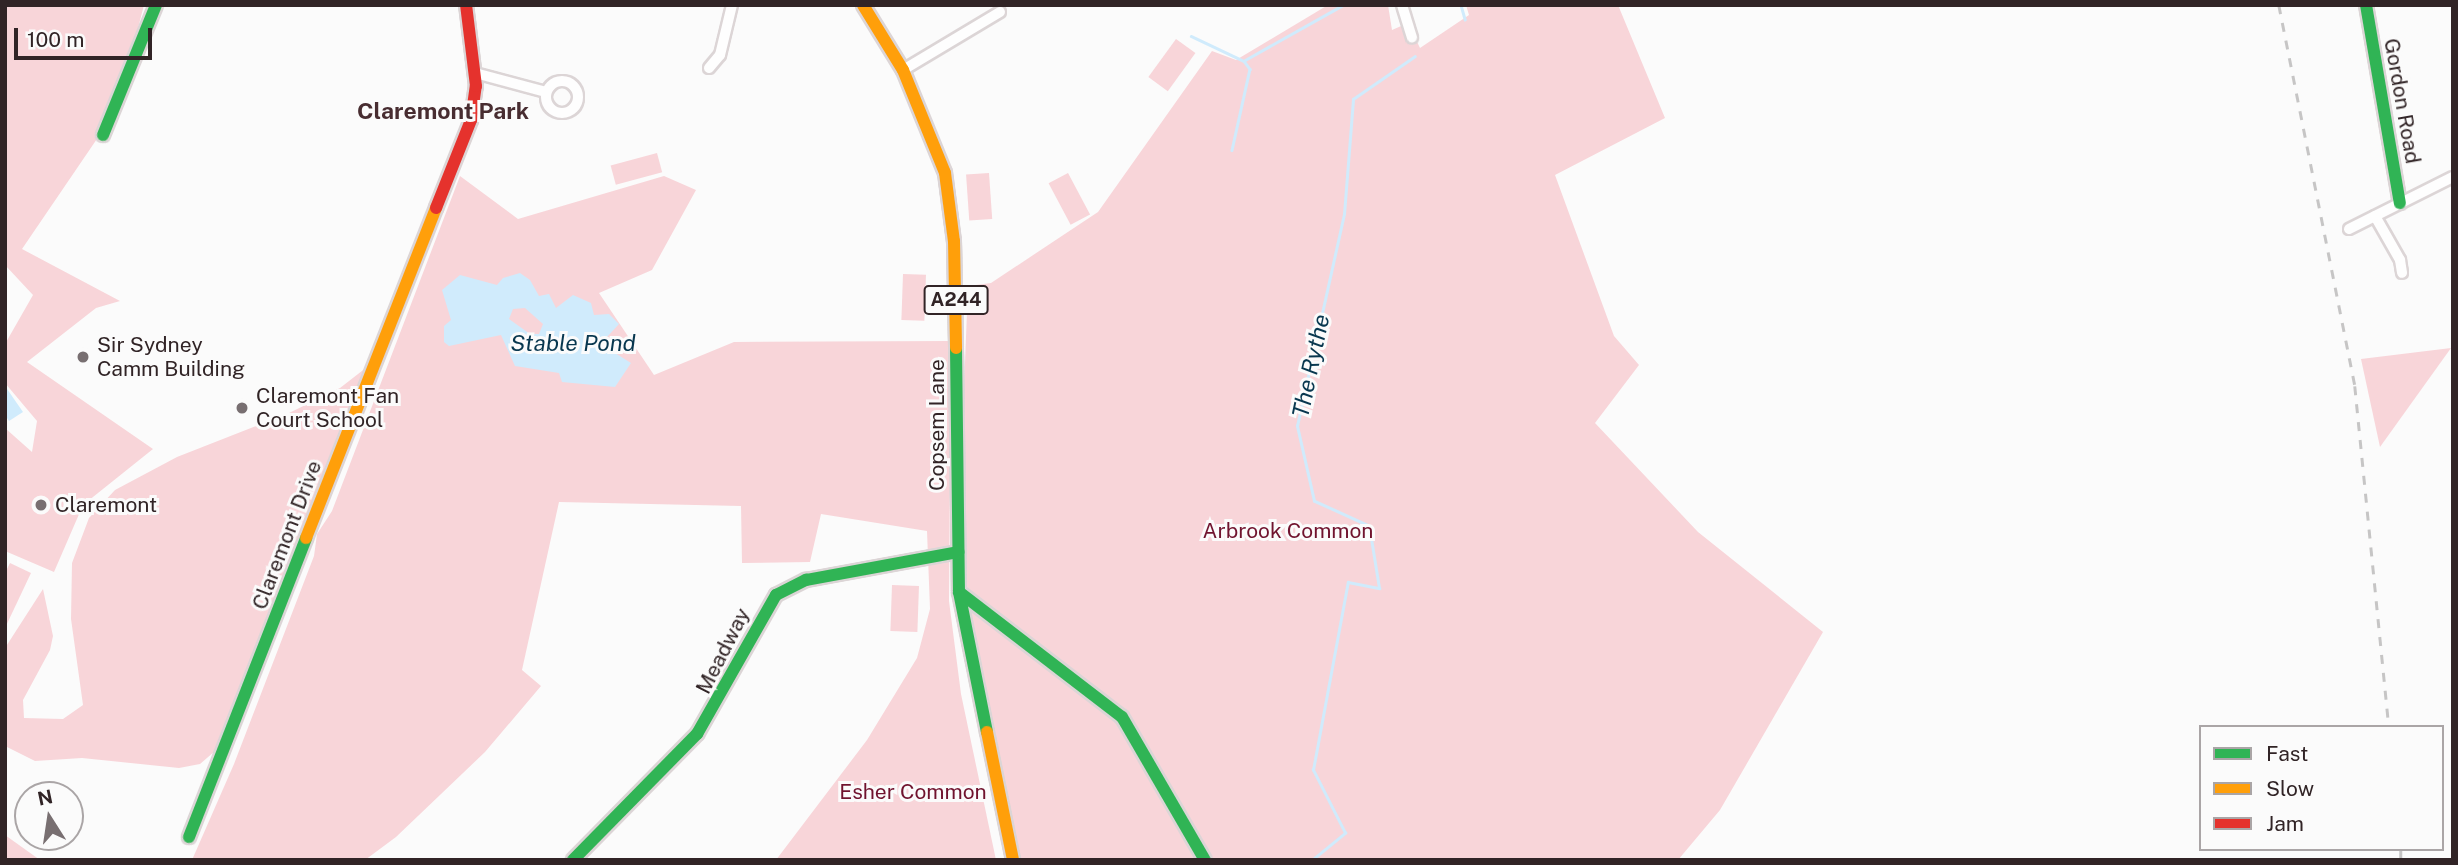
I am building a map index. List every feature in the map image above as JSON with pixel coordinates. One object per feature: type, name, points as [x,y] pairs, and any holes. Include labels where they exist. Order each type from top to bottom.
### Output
[{"type":"street","points":[[103,135],[156,5]]},
{"type":"street","name":"Claremont Drive","points":[[189,837],[471,120],[475,73],[466,5]]},
{"type":"street","points":[[709,68],[720,55],[732,5]]},
{"type":"street","name":"Copsem Lane","points":[[863,5],[903,70],[945,173],[954,236],[958,592],[1013,860]]},
{"type":"street","points":[[1402,5],[1412,37]]},
{"type":"street","name":"Gordon Road","points":[[2366,5],[2400,203]]},
{"type":"street","points":[[903,70],[1000,12]]},
{"type":"street","points":[[475,73],[546,92]]},
{"type":"street","points":[[2349,229],[2453,177]]},
{"type":"street","points":[[2375,216],[2400,260],[2402,273]]},
{"type":"street","name":"Meadway","points":[[573,860],[697,734],[776,595],[806,580],[958,552]]},
{"type":"street","points":[[958,592],[1031,643],[1122,717],[1205,860]]},
{"type":"green space","points":[[5,5],[144,5],[131,55],[101,133],[22,249],[120,301],[96,308],[27,362],[153,449],[83,505],[54,572],[5,551],[5,428],[32,452],[37,421],[5,383],[5,344],[33,295],[5,265]]},
{"type":"green space","name":"Arbrook Common","points":[[1328,5],[1388,5],[1392,30],[1408,23],[1420,48],[1469,15],[1466,5],[1618,5],[1665,118],[1555,175],[1614,336],[1639,365],[1595,423],[1698,532],[1823,632],[1720,810],[1678,860],[1016,860],[970,632],[959,516],[968,286],[991,283],[1098,212],[1212,51],[1236,60]]},
{"type":"green space","points":[[1176,39],[1195,53],[1168,91],[1148,77]]},
{"type":"green space","points":[[657,153],[662,172],[616,185],[611,165]]},
{"type":"green space","points":[[989,173],[992,219],[969,220],[966,175]]},
{"type":"green space","points":[[1068,173],[1090,214],[1071,225],[1049,183]]},
{"type":"green space","name":"Esher Common","points":[[460,176],[518,219],[664,176],[696,190],[652,270],[599,293],[654,375],[734,342],[951,341],[949,601],[961,694],[996,860],[776,860],[867,740],[917,658],[930,609],[927,531],[821,514],[810,562],[742,563],[741,506],[559,502],[522,670],[541,686],[485,752],[396,837],[365,860],[192,860],[234,764],[314,556],[317,534],[332,511]]},
{"type":"green space","points":[[903,274],[926,275],[924,321],[901,320]]},
{"type":"green space","points":[[2451,348],[2380,447],[2361,359]]},
{"type":"green space","points":[[367,367],[222,745],[200,764],[179,768],[82,758],[35,761],[5,746],[5,648],[43,589],[53,636],[50,650],[23,700],[24,718],[63,719],[83,705],[71,619],[72,563],[89,518],[115,490],[177,457],[287,414],[340,388]]},
{"type":"green space","points":[[10,563],[31,573],[5,628],[5,573]]},
{"type":"green space","points":[[892,585],[919,586],[917,632],[890,631]]},
{"type":"green space","points":[[5,835],[14,841],[14,851],[27,851],[40,860],[5,860]]},
{"type":"water","name":"Stable Pond","points":[[520,273],[530,280],[539,296],[549,294],[556,308],[573,295],[591,303],[594,315],[609,314],[619,324],[607,337],[615,353],[631,363],[615,387],[562,382],[559,373],[515,366],[501,335],[449,346],[444,342],[444,326],[451,320],[442,290],[460,275],[497,285],[503,278]],"holes":[[[525,308],[543,324],[539,334],[530,334],[509,319],[513,309]]]},
{"type":"water","points":[[5,386],[23,412],[9,421],[5,415]]},
{"type":"waterway","points":[[1245,60],[1343,5]]},
{"type":"waterway","points":[[1461,5],[1465,19]]},
{"type":"waterway","points":[[1191,36],[1244,61],[1250,69],[1232,150]]},
{"type":"waterway","name":"The Rythe","points":[[1312,860],[1345,833],[1313,770],[1348,582],[1379,588],[1369,526],[1314,501],[1297,426],[1344,214],[1353,99],[1415,56]]},
{"type":"railway","points":[[2279,5],[2355,386],[2389,725]]},
{"type":"railway","points":[[2401,851],[2401,860]]},
{"type":"traffic: fast","points":[[103,135],[156,5]]},
{"type":"traffic: fast","points":[[2366,5],[2400,203]]},
{"type":"traffic: fast","points":[[956,348],[959,592],[987,732]]},
{"type":"traffic: fast","points":[[189,837],[306,538]]},
{"type":"traffic: fast","points":[[573,860],[697,734],[776,595],[806,580],[958,552]]},
{"type":"traffic: fast","points":[[959,592],[1122,717],[1205,860]]},
{"type":"traffic: slow","points":[[863,5],[903,70],[945,173],[954,241],[956,348]]},
{"type":"traffic: slow","points":[[306,538],[436,208]]},
{"type":"traffic: slow","points":[[987,732],[1013,860]]},
{"type":"traffic: jam","points":[[436,208],[471,120],[476,86],[466,5]]},
{"type":"place","name":"Sir Sydney Camm Building","points":[[83,357]]},
{"type":"place","name":"Claremont Fan Court School","points":[[242,408]]},
{"type":"place","name":"Claremont","points":[[41,505]]},
{"type":"district","name":"Claremont Park","points":[[443,111]]}]
